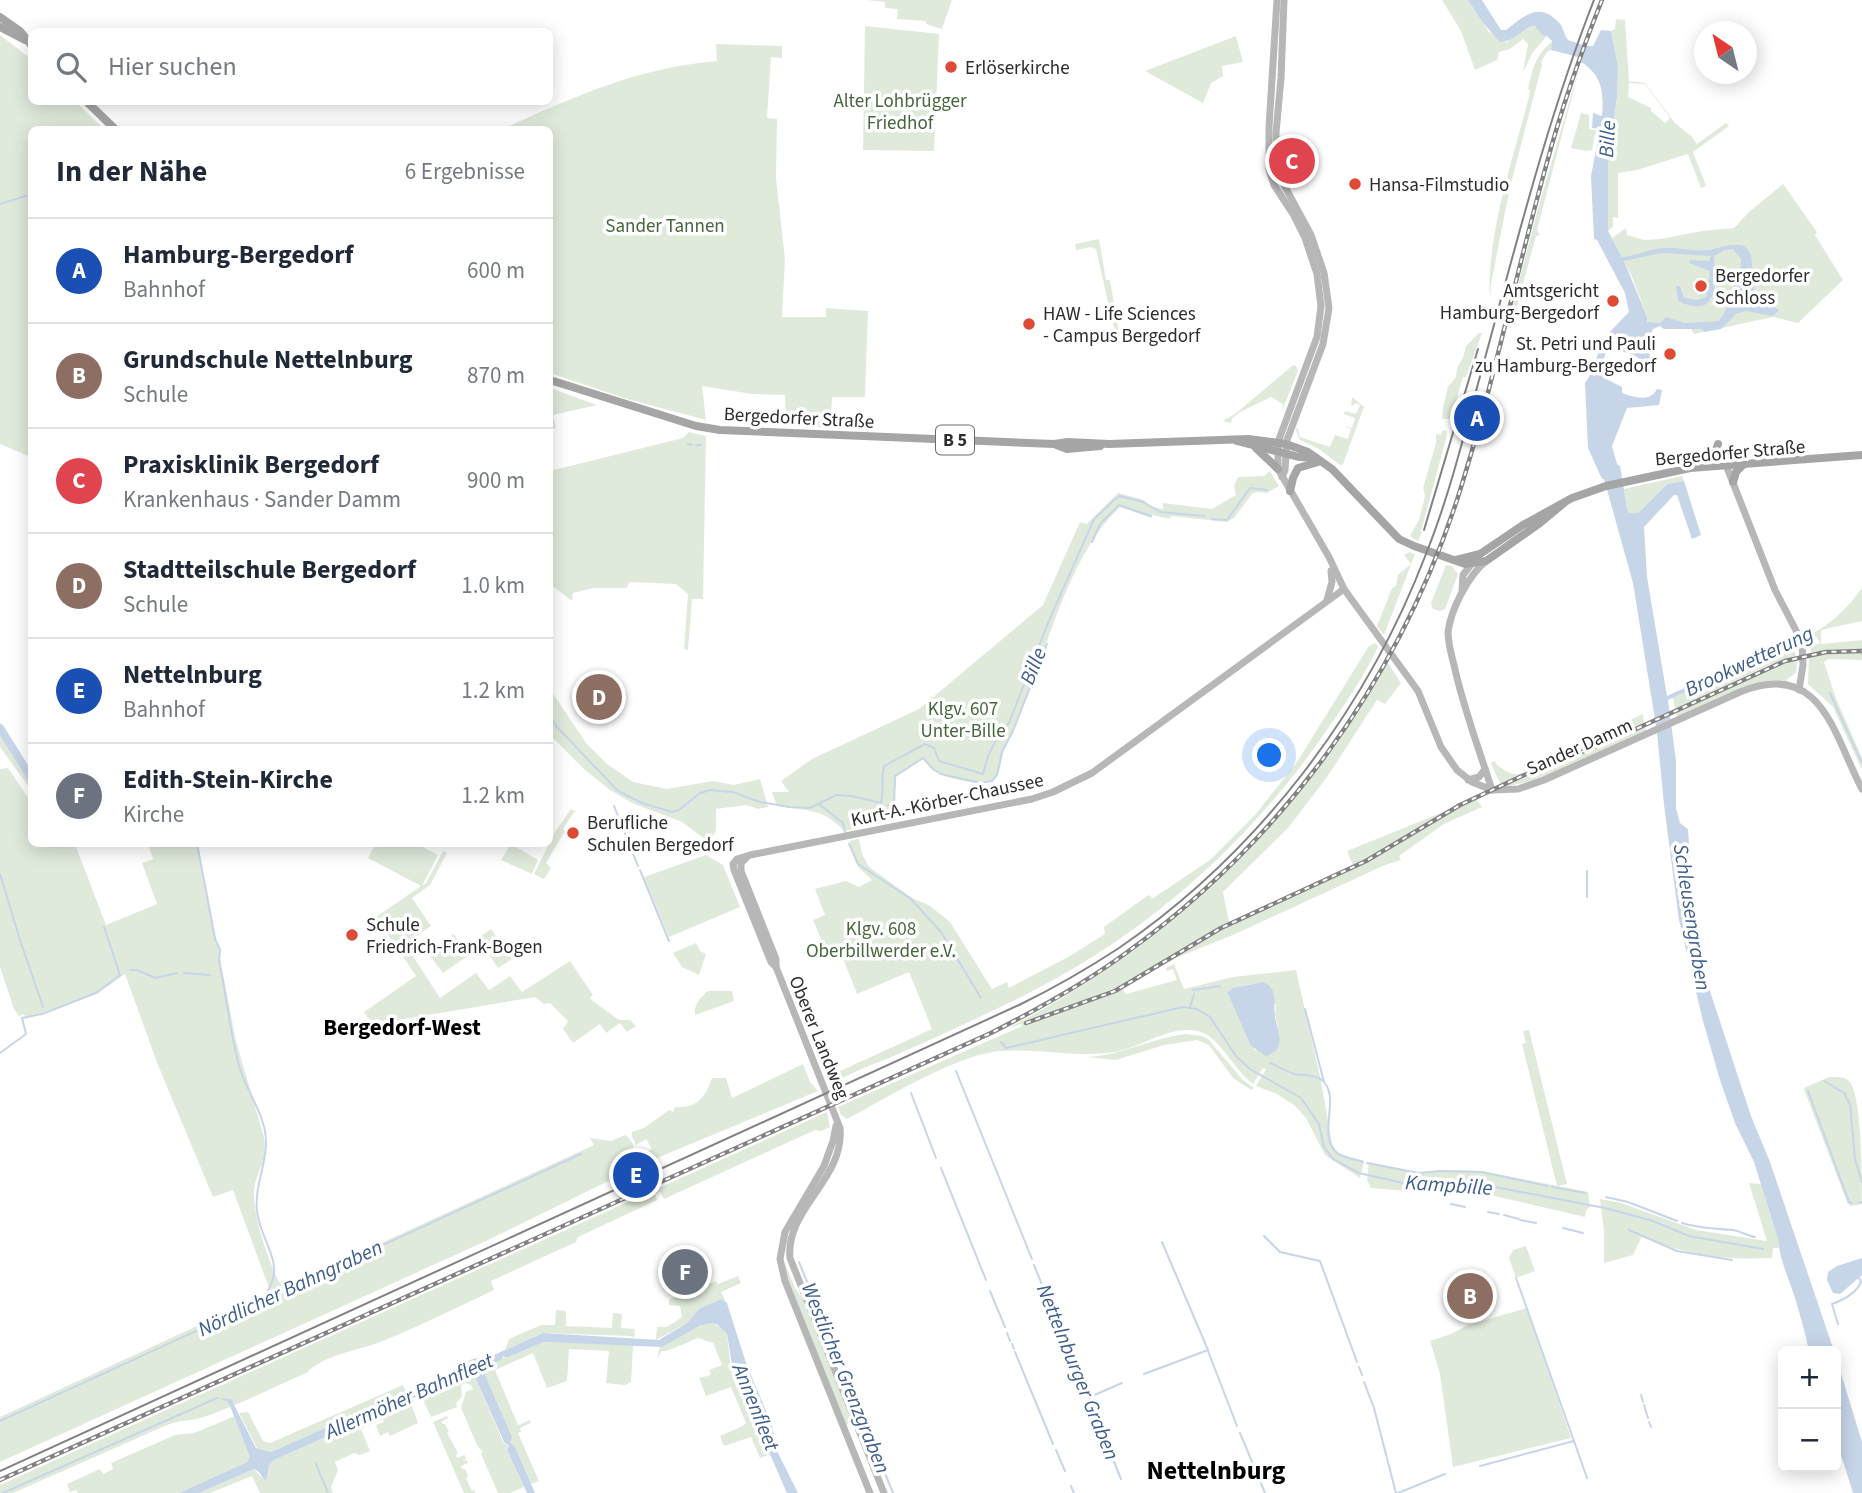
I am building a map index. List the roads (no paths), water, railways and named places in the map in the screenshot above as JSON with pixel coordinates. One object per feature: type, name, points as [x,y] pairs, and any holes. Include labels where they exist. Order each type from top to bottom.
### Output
[{"type":"main road","points":[[1277,0],[1281,13]]},
{"type":"main road","points":[[1281,13],[1284,0]]},
{"type":"main road","name":"Sander Damm","points":[[1281,13],[1272,139],[1276,172],[1303,216],[1311,235],[1324,273],[1329,308],[1323,344],[1282,447],[1280,473],[1329,557],[1344,589],[1416,687],[1445,754],[1457,770],[1468,780],[1492,790],[1512,790],[1532,785],[1755,687],[1776,685],[1799,690]]},
{"type":"main road","points":[[0,17],[20,31],[28,43]]},
{"type":"main road","points":[[0,27],[28,43]]},
{"type":"main road","points":[[90,105],[112,126]]},
{"type":"main road","name":"Bergedorfer Straße","points":[[553,381],[696,426],[720,430],[1054,444],[1248,439],[1282,447],[1318,460]]},
{"type":"main road","name":"Bergedorfer Straße","points":[[1237,441],[1254,446],[1282,447]]},
{"type":"main road","points":[[1704,466],[1714,456],[1718,444]]},
{"type":"main road","points":[[1254,446],[1280,473]]},
{"type":"main road","name":"Bergedorfer Straße","points":[[1464,564],[1523,525],[1582,493],[1606,486],[1704,466],[1862,455]]},
{"type":"main road","points":[[1290,491],[1298,468],[1318,460],[1344,480],[1396,537],[1413,547],[1464,564],[1467,579],[1449,628],[1448,640],[1457,680],[1492,790]]},
{"type":"main road","points":[[1733,482],[1735,472],[1743,465]]},
{"type":"main road","points":[[1726,466],[1778,596],[1800,638],[1803,665],[1799,690],[1816,701],[1829,716],[1862,789]]},
{"type":"main road","name":"Bergedorfer Straße","points":[[1464,564],[1486,561],[1564,503]]},
{"type":"main road","points":[[1323,606],[1332,582],[1329,557]]},
{"type":"main road","points":[[1463,590],[1475,571],[1486,561]]},
{"type":"main road","name":"Kurt-A.-Körber-Chaussee","points":[[733,863],[750,855],[1023,801],[1053,792],[1092,773],[1344,589]]},
{"type":"main road","points":[[1468,780],[1479,777],[1485,769]]},
{"type":"main road","name":"Oberer Landweg","points":[[750,855],[743,860],[741,866],[750,900],[776,959],[776,967],[835,1118]]},
{"type":"main road","name":"Oberer Landweg","points":[[733,863],[750,900]]},
{"type":"main road","points":[[835,1118],[833,1141],[827,1158],[785,1232],[780,1259],[785,1281],[870,1493]]},
{"type":"main road","points":[[835,1118],[840,1135],[835,1160],[794,1227],[790,1239],[790,1258],[884,1493]]},
{"type":"water","points":[[1468,0],[1482,0],[1501,30],[1506,30],[1526,15],[1540,12],[1554,17],[1568,40],[1586,46],[1593,46],[1601,30],[1611,31],[1618,66],[1617,97],[1608,160],[1608,231],[1622,257],[1664,248],[1702,250],[1731,245],[1745,246],[1751,254],[1755,297],[1779,310],[1773,316],[1746,311],[1736,314],[1721,329],[1704,332],[1702,329],[1664,329],[1660,326],[1653,328],[1649,343],[1650,361],[1645,363],[1621,351],[1606,352],[1600,373],[1622,387],[1622,393],[1632,396],[1646,397],[1657,389],[1662,390],[1659,405],[1627,408],[1612,446],[1620,466],[1628,513],[1638,513],[1667,484],[1684,481],[1701,535],[1692,539],[1677,495],[1644,527],[1647,577],[1667,696],[1791,639],[1792,642],[1668,700],[1676,761],[1676,808],[1680,823],[1688,829],[1690,858],[1686,862],[1706,979],[1832,1346],[1808,1346],[1754,1162],[1735,1123],[1703,1021],[1679,920],[1657,732],[1633,583],[1604,479],[1588,448],[1585,383],[1594,369],[1601,341],[1629,312],[1625,293],[1597,240],[1594,239],[1591,176],[1600,129],[1592,128],[1593,113],[1602,116],[1600,85],[1593,73],[1581,62],[1582,58],[1551,50],[1552,41],[1542,35],[1535,26],[1510,40],[1500,42]],"holes":[[[1733,249],[1741,259],[1726,309],[1719,321],[1685,323],[1666,317],[1660,323],[1647,322],[1624,261],[1661,253],[1711,256],[1709,261],[1690,260],[1689,263],[1710,271],[1706,297],[1697,300],[1684,298],[1680,286],[1676,286],[1678,301],[1691,306],[1701,306],[1712,296],[1714,256]]]},
{"type":"water","points":[[1263,982],[1273,992],[1280,1040],[1277,1049],[1266,1056],[1251,1046],[1227,992],[1233,988]]},
{"type":"water","points":[[1862,1258],[1862,1275],[1840,1294],[1833,1293],[1827,1280],[1828,1272],[1837,1266]]},
{"type":"water","points":[[722,1299],[727,1303],[746,1363],[772,1425],[777,1451],[798,1493],[787,1493],[763,1438],[756,1429],[749,1399],[734,1377],[727,1334],[712,1323],[699,1326],[662,1347],[544,1342],[506,1358],[503,1356],[501,1360],[487,1365],[485,1375],[512,1437],[510,1442],[515,1447],[535,1493],[527,1493],[507,1450],[509,1446],[504,1442],[476,1379],[471,1379],[468,1374],[274,1460],[269,1465],[267,1479],[264,1480],[254,1469],[199,1493],[179,1493],[247,1462],[250,1457],[230,1406],[227,1401],[217,1398],[231,1399],[256,1448],[271,1452],[464,1367],[470,1360],[484,1356],[485,1359],[543,1333],[659,1340],[687,1323],[699,1309]]},
{"type":"water","points":[[1841,1373],[1862,1442],[1862,1493],[1853,1493],[1842,1458]]},
{"type":"waterway","points":[[0,204],[28,195]]},
{"type":"waterway","points":[[688,444],[692,445]]},
{"type":"waterway","points":[[696,445],[701,445]]},
{"type":"waterway","name":"Bille","points":[[1212,519],[1227,520],[1250,488],[1267,490]]},
{"type":"waterway","name":"Bille","points":[[553,721],[618,791],[642,803],[672,812],[679,810],[700,793],[710,790],[733,792],[760,802],[789,807],[810,808],[836,795],[881,803],[884,766],[925,744],[934,748],[939,761],[983,774],[999,734],[1009,723],[1048,623],[1094,519],[1120,496],[1143,502],[1160,512],[1204,516]]},
{"type":"waterway","points":[[1092,542],[1100,524],[1119,505],[1151,516]]},
{"type":"waterway","points":[[888,805],[894,806],[895,776],[923,758],[941,774],[980,783],[992,781],[997,775],[1002,752],[1047,644]]},
{"type":"waterway","points":[[1830,693],[1862,763]]},
{"type":"waterway","name":"Bille","points":[[0,728],[28,773]]},
{"type":"waterway","name":"Kampbille","points":[[819,804],[843,823],[845,832]]},
{"type":"waterway","points":[[614,806],[638,866]]},
{"type":"waterway","name":"Kampbille","points":[[849,844],[858,864],[911,899],[941,932],[981,998]]},
{"type":"waterway","points":[[198,847],[215,939],[220,950],[219,961],[237,1059],[265,1131],[257,1211],[272,1256],[274,1277],[261,1300]]},
{"type":"waterway","points":[[640,870],[669,941]]},
{"type":"waterway","points":[[1587,871],[1587,897]]},
{"type":"waterway","points":[[0,874],[43,1007]]},
{"type":"waterway","points":[[0,1053],[26,1034],[22,1018],[42,1014],[96,993],[120,975],[104,927]]},
{"type":"waterway","points":[[130,970],[137,970],[155,978],[177,973]]},
{"type":"waterway","points":[[184,973],[210,975]]},
{"type":"waterway","points":[[1193,990],[1220,986]]},
{"type":"waterway","points":[[1190,1007],[1194,994]]},
{"type":"waterway","name":"Kampbille","points":[[1001,1042],[1006,1048],[1183,1007],[1197,1009],[1210,1017],[1236,1056],[1250,1069],[1301,1098],[1319,1124],[1324,1147],[1333,1159],[1359,1173],[1416,1186],[1469,1182],[1605,1208],[1653,1221],[1689,1236],[1763,1249]]},
{"type":"waterway","points":[[1305,1009],[1324,1082]]},
{"type":"waterway","points":[[1270,1063],[1298,1075],[1322,1080],[1328,1087],[1330,1096],[1328,1126],[1331,1145],[1340,1155],[1363,1162]]},
{"type":"waterway","name":"Nettelnburger Graben","points":[[956,1071],[1032,1259]]},
{"type":"waterway","points":[[1824,1081],[1844,1093],[1850,1104],[1855,1159],[1862,1182]]},
{"type":"waterway","points":[[1808,1091],[1849,1202],[1852,1203]]},
{"type":"waterway","points":[[911,1093],[936,1158]]},
{"type":"waterway","name":"Nördlicher Bahngraben","points":[[0,1421],[581,1154]]},
{"type":"waterway","points":[[1367,1163],[1419,1173],[1482,1172],[1547,1186]]},
{"type":"waterway","points":[[941,1168],[986,1280]]},
{"type":"waterway","points":[[1552,1187],[1585,1193]]},
{"type":"waterway","points":[[1606,1197],[1628,1202],[1677,1221]]},
{"type":"waterway","points":[[1451,1204],[1465,1207]]},
{"type":"waterway","points":[[1488,1212],[1499,1214]]},
{"type":"waterway","points":[[1504,1215],[1519,1219]]},
{"type":"waterway","points":[[1520,1220],[1536,1223]]},
{"type":"waterway","points":[[1682,1223],[1733,1230],[1755,1237]]},
{"type":"waterway","points":[[1563,1228],[1583,1233]]},
{"type":"waterway","points":[[1629,1230],[1677,1251],[1732,1260]]},
{"type":"waterway","points":[[1264,1236],[1280,1252],[1320,1261],[1357,1362]]},
{"type":"waterway","points":[[1144,1374],[1208,1350],[1162,1242]]},
{"type":"waterway","name":"Westlicher Grenzgraben","points":[[799,1262],[893,1493]]},
{"type":"waterway","name":"Nettelnburger Graben","points":[[1034,1265],[1121,1479]]},
{"type":"waterway","points":[[1516,1278],[1574,1441]]},
{"type":"waterway","points":[[1838,1324],[1832,1304],[1853,1293],[1861,1282],[1859,1278]]},
{"type":"waterway","points":[[990,1291],[1005,1327]]},
{"type":"waterway","points":[[1007,1333],[1010,1341]]},
{"type":"waterway","points":[[1012,1344],[1014,1349]]},
{"type":"waterway","points":[[1208,1351],[1237,1426]]},
{"type":"waterway","points":[[1015,1352],[1053,1444]]},
{"type":"waterway","points":[[1359,1367],[1362,1375]]},
{"type":"waterway","points":[[1364,1382],[1374,1408],[1396,1493]]},
{"type":"waterway","points":[[1090,1397],[1122,1383]]},
{"type":"waterway","points":[[1641,1395],[1643,1402]]},
{"type":"waterway","points":[[3,1493],[217,1398]]},
{"type":"waterway","points":[[1644,1405],[1648,1418]]},
{"type":"waterway","points":[[1649,1422],[1651,1427]]},
{"type":"waterway","points":[[1240,1433],[1265,1493]]},
{"type":"waterway","points":[[1480,1466],[1574,1441],[1587,1478]]},
{"type":"waterway","points":[[1056,1450],[1065,1471]]},
{"type":"waterway","points":[[316,1464],[328,1493]]},
{"type":"waterway","points":[[1398,1493],[1445,1474]]},
{"type":"waterway","points":[[1071,1486],[1074,1493]]},
{"type":"tram line","points":[[0,1471],[1019,1005],[1119,948],[1170,910],[1217,868],[1261,823],[1302,774],[1339,723],[1401,612],[1435,531],[1450,485],[1533,183],[1561,91],[1594,0]]},
{"type":"tram line","points":[[1424,530],[1478,349]]},
{"type":"railway","points":[[0,1480],[991,1033],[1060,996],[1126,953],[1183,909],[1235,861],[1328,753],[1367,694],[1402,632],[1432,567],[1470,459],[1558,124],[1602,0]]},
{"type":"railway","points":[[1026,1023],[1115,991],[1221,928],[1366,861],[1460,805],[1522,776],[1614,739],[1785,661],[1826,652],[1862,651]]},
{"type":"place","name":"Erlöserkirche","points":[[951,67]]},
{"type":"place","name":"Praxisklinik Bergedorf","points":[[1292,161]]},
{"type":"place","name":"Hansa-Filmstudio","points":[[1355,184]]},
{"type":"place","name":"Bergedorfer Schloss","points":[[1701,286]]},
{"type":"place","name":"Amtsgericht Hamburg-Bergedorf","points":[[1613,301]]},
{"type":"place","name":"HAW - Life Sciences - Campus Bergedorf","points":[[1029,324]]},
{"type":"place","name":"St. Petri und Pauli zu Hamburg-Bergedorf","points":[[1670,354]]},
{"type":"place","name":"Hamburg-Bergedorf","points":[[1477,418]]},
{"type":"place","name":"Stadtteilschule Bergedorf","points":[[599,697]]},
{"type":"place","name":"Berufliche Schulen Bergedorf","points":[[573,833]]},
{"type":"place","name":"Schule Friedrich-Frank-Bogen","points":[[352,935]]},
{"type":"place","name":"Nettelnburg","points":[[636,1175]]},
{"type":"place","name":"Edith-Stein-Kirche","points":[[685,1272]]},
{"type":"place","name":"Grundschule Nettelnburg","points":[[1470,1296]]},
{"type":"district","name":"Bergedorf-West","points":[[402,1027]]},
{"type":"district","name":"Nettelnburg","points":[[1216,1470]]},
{"type":"park label","name":"Alter Lohbrügger Friedhof","points":[[900,111]]},
{"type":"park label","name":"Sander Tannen","points":[[665,225]]},
{"type":"park label","name":"Klgv. 607 Unter-Bille","points":[[963,719]]},
{"type":"park label","name":"Klgv. 608 Oberbillwerder e.V.","points":[[881,939]]},
{"type":"water label","name":"Brookwetterung","points":[[1749,661]]},
{"type":"water label","name":"Schleusengraben","points":[[1692,917]]},
{"type":"water label","name":"Allermöher Bahnfleet","points":[[409,1396]]},
{"type":"water label","name":"Annenfleet","points":[[756,1407]]}]
